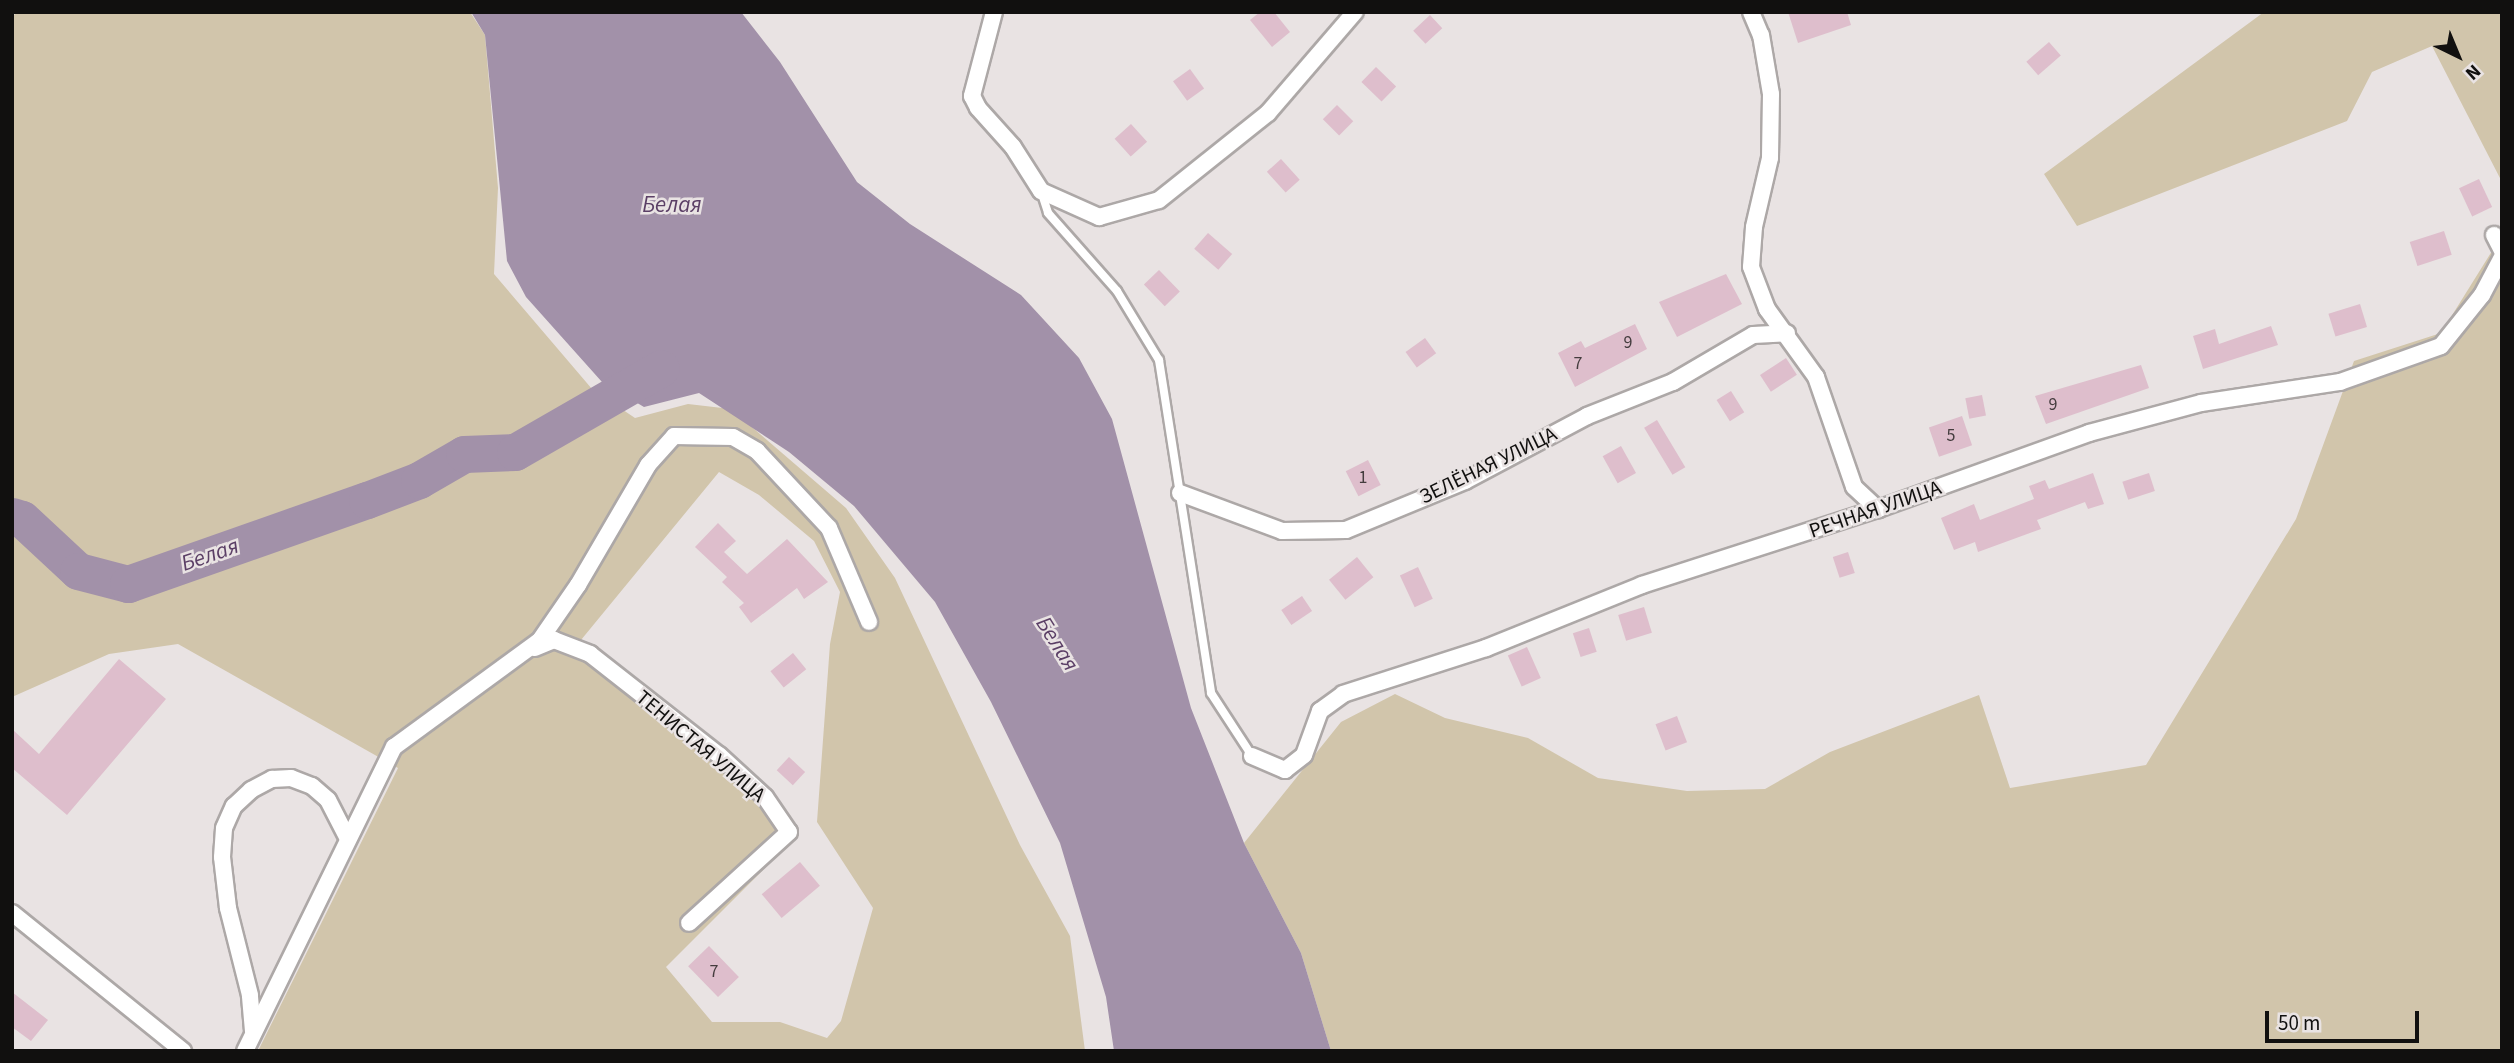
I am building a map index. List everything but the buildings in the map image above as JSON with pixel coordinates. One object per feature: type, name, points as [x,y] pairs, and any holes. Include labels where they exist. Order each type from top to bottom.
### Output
[{"type":"street","points":[[994,12],[972,96],[1041,191],[1099,217],[1159,200],[1268,113],[1354,12]]},
{"type":"street","points":[[1751,12],[1760,35],[1772,94],[1770,158],[1754,228],[1751,267],[1767,309],[1787,333],[1816,377],[1854,487],[1878,509]]},
{"type":"street","points":[[2494,234],[2502,251]]},
{"type":"street","name":"РЕЧНАЯ УЛИЦА","points":[[1252,755],[1285,770],[1304,755],[1320,711],[1343,694],[1486,648],[1642,585],[1878,509],[2089,433],[2201,403],[2340,382],[2441,346],[2482,295],[2502,257]]},
{"type":"street","name":"ЗЕЛЁНАЯ УЛИЦА","points":[[1180,494],[1282,531],[1346,530],[1465,481],[1587,416],[1673,382],[1753,335],[1787,333]]},
{"type":"street","points":[[245,1051],[347,837],[394,747],[540,640],[578,585],[648,465],[674,436],[733,437],[757,451],[829,528],[869,622]]},
{"type":"street","name":"ТЕНИСТАЯ УЛИЦА","points":[[522,653],[554,640],[590,654],[719,755],[765,797],[789,832],[689,923]]},
{"type":"street","points":[[254,1033],[250,995],[228,908],[222,857],[224,828],[234,806],[251,789],[272,779],[291,778],[312,786],[328,800],[347,837]]},
{"type":"street","points":[[12,913],[183,1051]]},
{"type":"lane","points":[[1041,191],[1048,212],[1117,291],[1159,360],[1211,693],[1252,755]]},
{"type":"shaded area","points":[[19,12],[470,12],[485,35],[498,188],[494,274],[592,389],[635,418],[688,404],[731,409],[846,508],[895,578],[1020,845],[1070,936],[1085,1051],[258,1051],[398,768],[178,644],[109,654],[12,697],[12,16]],"holes":[[[719,472],[759,495],[814,541],[840,592],[830,644],[817,822],[873,908],[841,1021],[827,1038],[780,1022],[712,1022],[666,967],[798,835],[773,795],[581,640]]]},
{"type":"shaded area","points":[[2264,12],[2502,12],[2502,182],[2432,46],[2372,72],[2347,121],[2077,226],[2044,174]]},
{"type":"shaded area","points":[[2502,235],[2502,1051],[1331,1051],[1301,953],[1244,843],[1341,722],[1395,694],[1445,718],[1528,738],[1598,778],[1687,791],[1765,789],[1830,752],[1979,695],[2010,788],[2146,765],[2296,519],[2354,361],[2441,333]]},
{"type":"water","name":"Белая","points":[[471,12],[741,12],[780,62],[857,182],[910,224],[1021,295],[1079,358],[1112,419],[1191,708],[1244,843],[1301,953],[1331,1051],[1114,1051],[1106,997],[1060,843],[991,702],[935,602],[854,506],[789,452],[699,393],[644,407],[602,382],[526,297],[507,261],[485,35]]},
{"type":"waterway","name":"Белая","points":[[12,516],[22,519],[78,571],[128,584],[419,480],[464,454],[515,452],[661,368]]}]
